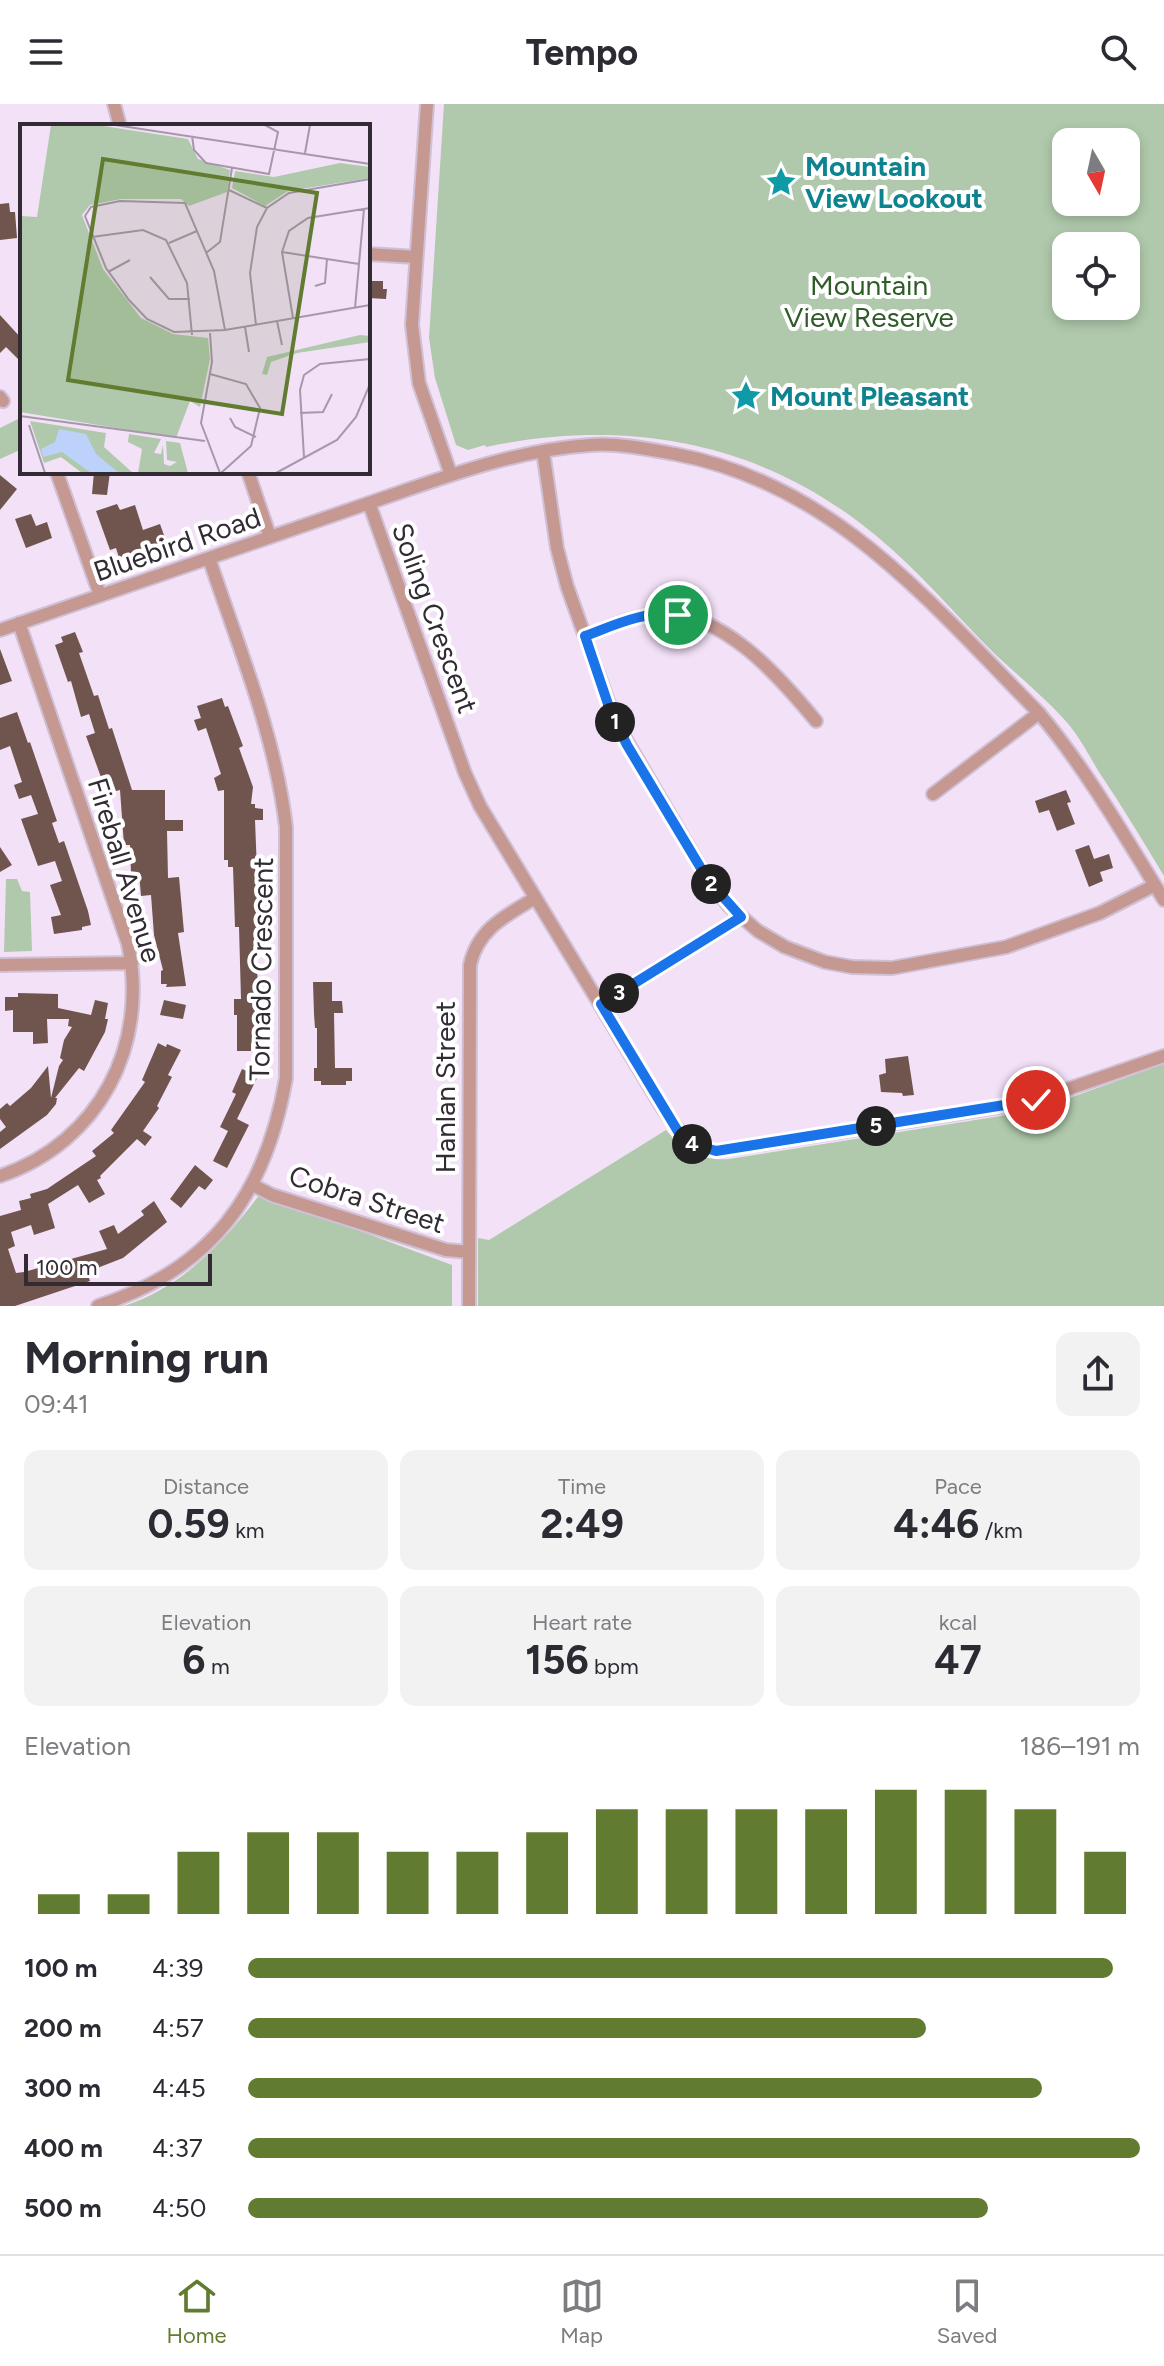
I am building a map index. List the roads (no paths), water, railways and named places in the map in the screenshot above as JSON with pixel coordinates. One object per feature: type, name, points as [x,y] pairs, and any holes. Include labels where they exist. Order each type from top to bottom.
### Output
[{"type":"street","points":[[114,104],[119,124]]},
{"type":"street","points":[[427,104],[412,325],[419,383],[451,475]]},
{"type":"street","points":[[370,254],[416,257]]},
{"type":"street","name":"Soling Crescent","points":[[1164,900],[1057,734],[1039,713],[906,579],[833,519],[792,495],[726,466],[641,447],[593,445],[486,463],[369,503],[469,785],[485,817],[679,1133],[689,1143],[716,1151],[1036,1100],[1164,1056]]},
{"type":"street","points":[[543,451],[557,548],[611,713],[708,880],[741,917],[785,947],[811,958],[852,967],[885,968],[1006,947],[1100,913],[1155,885]]},
{"type":"street","points":[[57,474],[100,595]]},
{"type":"street","points":[[249,474],[270,537]]},
{"type":"street","name":"Bluebird Road","points":[[0,630],[369,503]]},
{"type":"street","name":"Tornado Crescent","points":[[98,1306],[149,1286],[179,1269],[216,1234],[253,1185],[272,1140],[286,1078],[286,827],[273,751],[209,558]]},
{"type":"street","points":[[585,636],[650,614],[694,619],[755,656],[778,676],[816,721]]},
{"type":"street","name":"Fireball Avenue","points":[[0,1176],[24,1166],[58,1145],[87,1118],[105,1093],[122,1058],[130,1029],[134,989],[132,963],[124,931],[19,623]]},
{"type":"street","points":[[933,794],[1039,713]]},
{"type":"street","name":"Hanlan Street","points":[[469,1306],[470,965],[476,945],[489,927],[535,898]]},
{"type":"street","points":[[601,1004],[741,917]]},
{"type":"street","points":[[0,965],[132,963]]},
{"type":"street","name":"Cobra Street","points":[[253,1185],[272,1195],[446,1250],[469,1252]]},
{"type":"place","name":"Mountain View Lookout","points":[[781,182]]},
{"type":"place","name":"Mount Pleasant","points":[[746,396]]},
{"type":"park label","name":"Mountain View Reserve","points":[[869,301]]}]
